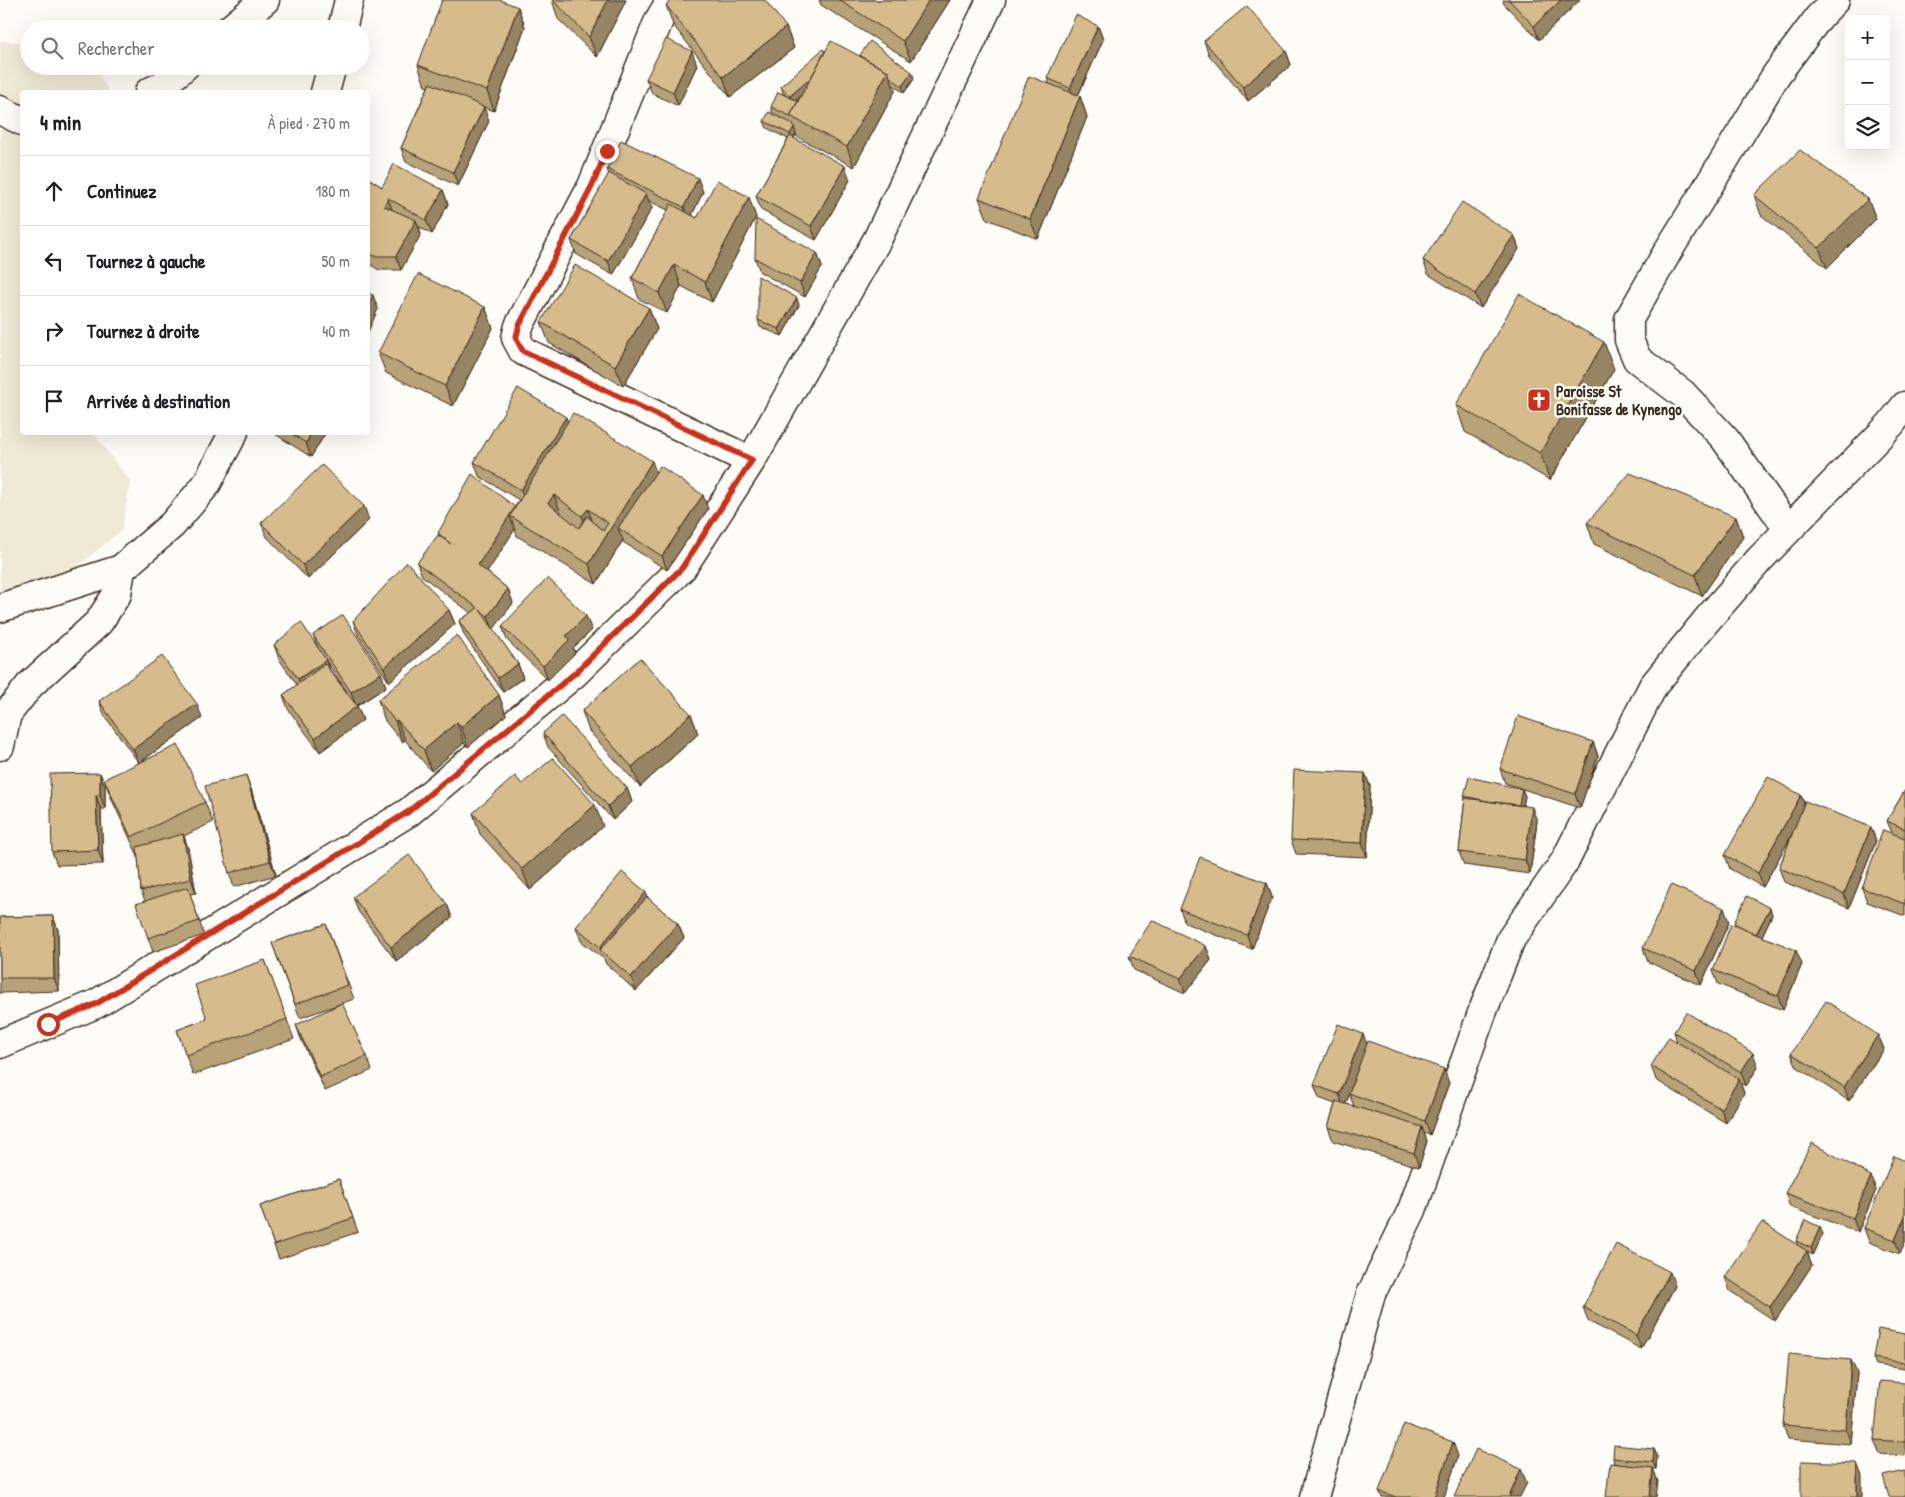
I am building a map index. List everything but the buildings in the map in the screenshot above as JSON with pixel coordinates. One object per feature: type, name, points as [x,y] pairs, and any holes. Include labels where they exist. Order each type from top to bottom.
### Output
[{"type":"street","points":[[241,20],[265,0]]},
{"type":"street","points":[[344,20],[349,0]]},
{"type":"street","points":[[670,0],[659,20],[592,186],[519,326],[516,338],[523,351],[752,460]]},
{"type":"street","points":[[0,1044],[96,1004],[408,812],[575,673],[682,568],[752,460],[877,240],[991,0]]},
{"type":"street","points":[[1788,529],[1725,439],[1683,394],[1636,359],[1629,340],[1629,319],[1668,250],[1776,75],[1819,17],[1835,0]]},
{"type":"street","points":[[153,90],[174,75]]},
{"type":"street","points":[[326,90],[330,75]]},
{"type":"street","points":[[0,110],[20,120]]},
{"type":"street","points":[[1314,1497],[1370,1294],[1412,1210],[1482,1013],[1511,939],[1565,861],[1653,686],[1706,621],[1788,529],[1890,425],[1905,406]]},
{"type":"street","points":[[0,608],[121,569],[172,525],[206,485],[232,435]]},
{"type":"street","points":[[0,746],[7,714],[30,684],[99,622],[117,594],[121,569]]},
{"type":"shaded area","points":[[0,41],[20,42],[20,75],[99,75],[108,90],[20,90],[20,435],[95,435],[130,481],[122,530],[59,581],[0,601]]},
{"type":"place","name":"Paroisse St Bonifasse de Kynengo","points":[[1539,400]]},
{"type":"route","points":[[48,1024],[96,1004],[408,812],[575,673],[682,568],[752,460],[523,351],[516,338],[519,326],[592,186],[607,151]]}]
